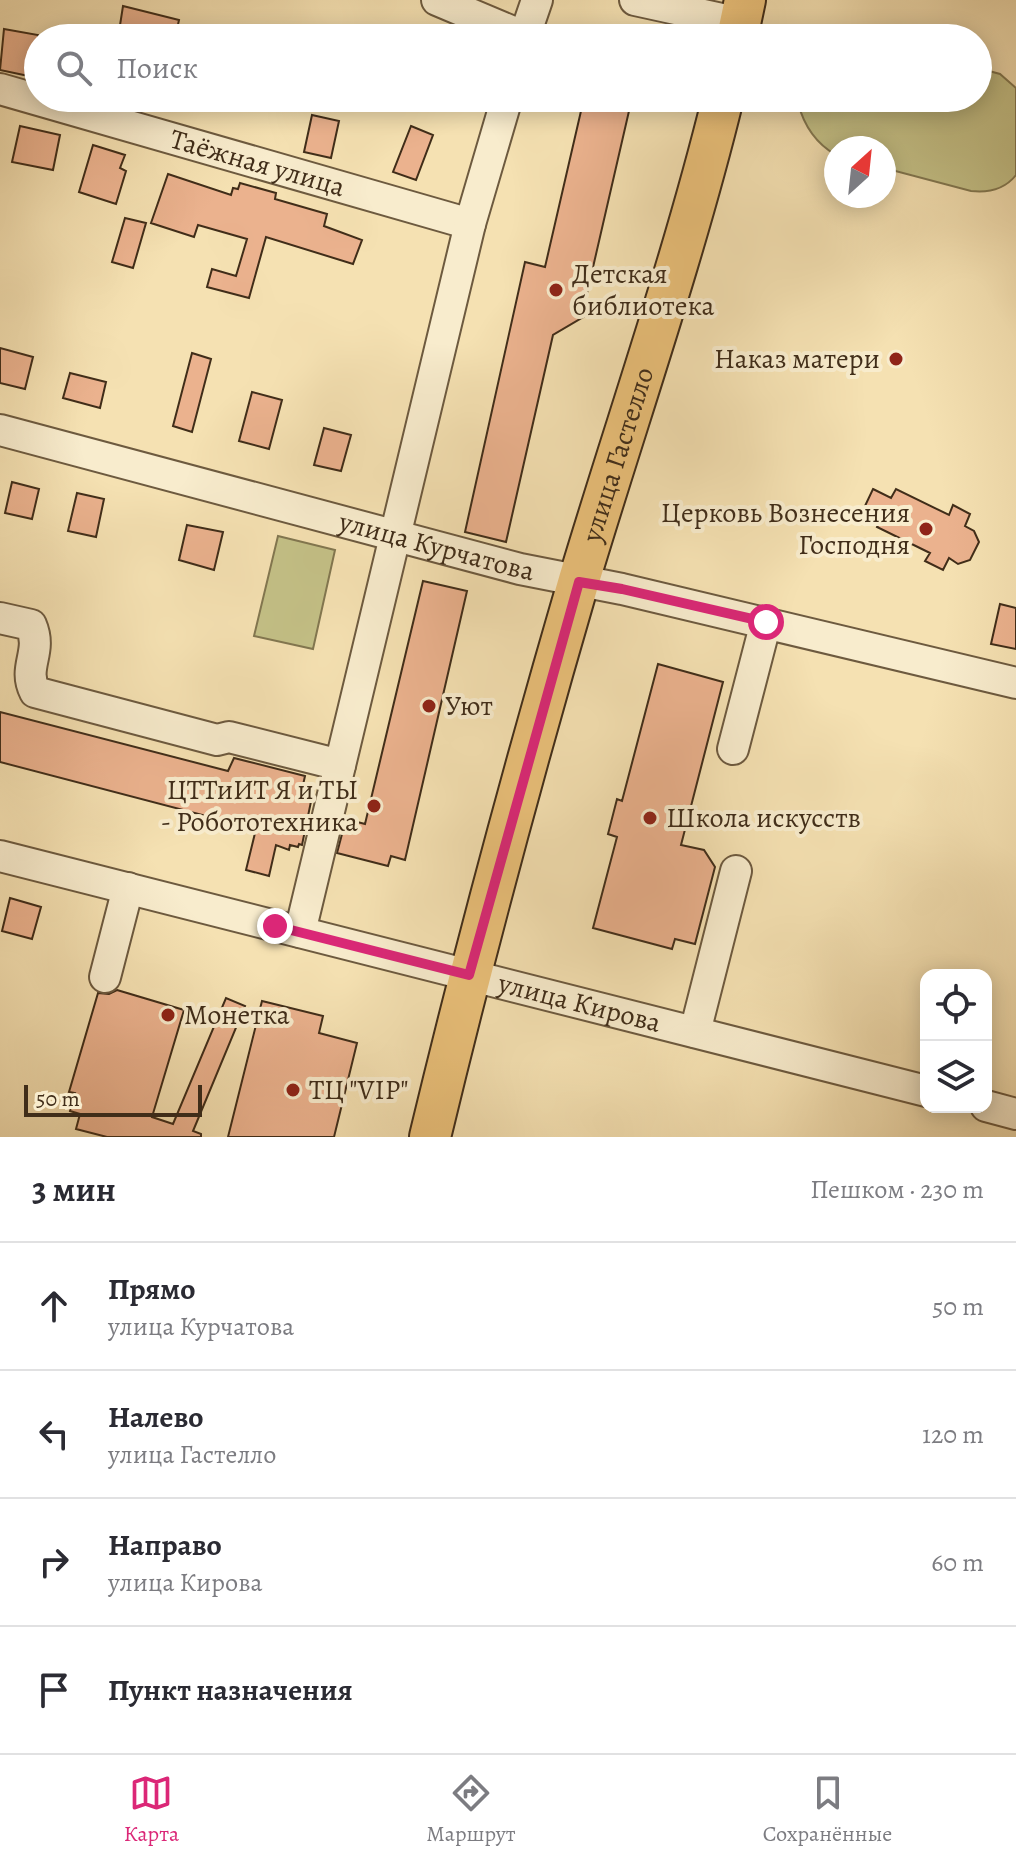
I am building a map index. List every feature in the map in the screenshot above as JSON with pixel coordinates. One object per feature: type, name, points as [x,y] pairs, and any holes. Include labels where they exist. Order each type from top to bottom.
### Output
[{"type":"main road","name":"улица Гастелло","points":[[430,1137],[469,975],[579,582],[719,112]]},
{"type":"street","points":[[437,0],[494,24]]},
{"type":"street","points":[[529,24],[537,0]]},
{"type":"street","points":[[635,0],[741,20]]},
{"type":"street","name":"Таёжная улица","points":[[0,89],[24,96]]},
{"type":"street","name":"Таёжная улица","points":[[80,112],[470,224]]},
{"type":"street","points":[[300,932],[470,224],[503,112]]},
{"type":"street","name":"улица Курчатова","points":[[0,430],[520,569],[766,622],[1016,683]]},
{"type":"street","points":[[0,618],[31,625],[37,639],[29,680],[35,692],[217,740],[229,737],[340,765]]},
{"type":"street","points":[[733,749],[766,622]]},
{"type":"street","name":"улица Кирова","points":[[0,856],[920,1089]]},
{"type":"street","points":[[695,1032],[736,871]]},
{"type":"street","points":[[105,977],[128,888]]},
{"type":"street","points":[[992,1108],[1016,1114]]},
{"type":"shaded area","points":[[992,72],[1000,74],[1016,88],[1016,175],[1007,184],[990,191],[971,191],[896,171],[896,136],[824,136],[824,146],[811,133],[801,112],[992,112]]},
{"type":"shaded area","points":[[278,536],[335,550],[313,649],[254,636]]},
{"type":"building","points":[[123,6],[179,20],[178,24],[120,24]]},
{"type":"building","points":[[4,29],[24,33],[24,75],[0,70]]},
{"type":"building","points":[[581,112],[629,112],[585,302],[590,313],[553,335],[506,542],[465,532],[525,262],[545,267]]},
{"type":"building","points":[[312,115],[339,121],[331,158],[304,152]]},
{"type":"building","points":[[20,126],[60,135],[53,170],[12,162]]},
{"type":"building","points":[[411,126],[433,135],[416,180],[393,172]]},
{"type":"building","points":[[93,145],[125,155],[120,168],[126,171],[116,204],[79,192]]},
{"type":"building","points":[[168,174],[231,195],[233,188],[238,189],[240,183],[276,193],[275,199],[327,214],[324,226],[362,240],[353,264],[266,237],[249,298],[207,287],[212,269],[236,276],[247,239],[198,225],[194,237],[151,223]]},
{"type":"building","points":[[125,218],[146,223],[133,268],[112,262]]},
{"type":"building","points":[[0,348],[33,357],[25,389],[0,383]]},
{"type":"building","points":[[192,353],[211,359],[192,432],[173,426]]},
{"type":"building","points":[[70,373],[106,382],[100,408],[63,398]]},
{"type":"building","points":[[252,392],[282,400],[269,449],[239,441]]},
{"type":"building","points":[[324,428],[351,435],[341,471],[314,465]]},
{"type":"building","points":[[12,482],[39,489],[32,519],[5,513]]},
{"type":"building","name":"Церковь Вознесения Господня","points":[[873,489],[891,498],[896,489],[949,515],[953,505],[970,514],[965,526],[974,531],[979,542],[970,560],[958,564],[949,558],[943,570],[925,561],[930,553],[877,527],[882,517],[864,508]]},
{"type":"building","points":[[77,493],[104,499],[96,537],[68,531]]},
{"type":"building","points":[[187,525],[223,532],[214,570],[179,560]]},
{"type":"building","points":[[423,581],[467,591],[405,860],[391,856],[388,866],[337,853],[346,819],[365,824]]},
{"type":"building","points":[[1000,604],[1016,608],[1016,649],[991,644]]},
{"type":"building","name":"Школа искусств","points":[[658,664],[723,682],[681,845],[704,850],[715,867],[695,944],[675,939],[672,949],[593,928],[617,837],[608,834],[617,799],[622,801]]},
{"type":"building","points":[[0,712],[228,771],[234,758],[305,776],[303,785],[314,787],[302,845],[290,845],[289,850],[276,845],[269,876],[246,870],[256,829],[0,762]]},
{"type":"building","points":[[10,898],[41,907],[32,939],[2,931]]},
{"type":"building","points":[[117,990],[184,1010],[152,1117],[173,1124],[226,998],[245,1006],[193,1131],[201,1137],[107,1137],[76,1129],[80,1114],[70,1111],[75,1093],[69,1092],[98,993],[109,994]]},
{"type":"building","name":"ТЦ \"VIP\"","points":[[262,1001],[323,1016],[319,1033],[357,1043],[334,1137],[228,1137]]},
{"type":"place","name":"Детская библиотека","points":[[556,290]]},
{"type":"place","name":"Наказ матери","points":[[896,359]]},
{"type":"place","name":"Церковь Вознесения Господня","points":[[926,529]]},
{"type":"place","name":"Уют","points":[[429,706]]},
{"type":"place","name":"ЦТТиИТ Я и ТЫ - Робототехника","points":[[374,806]]},
{"type":"place","name":"Школа искусств","points":[[650,818]]},
{"type":"place","name":"Монетка","points":[[168,1015]]},
{"type":"place","name":"ТЦ \"VIP\"","points":[[293,1090]]},
{"type":"route","points":[[275,926],[469,975],[579,582],[766,622]]}]
